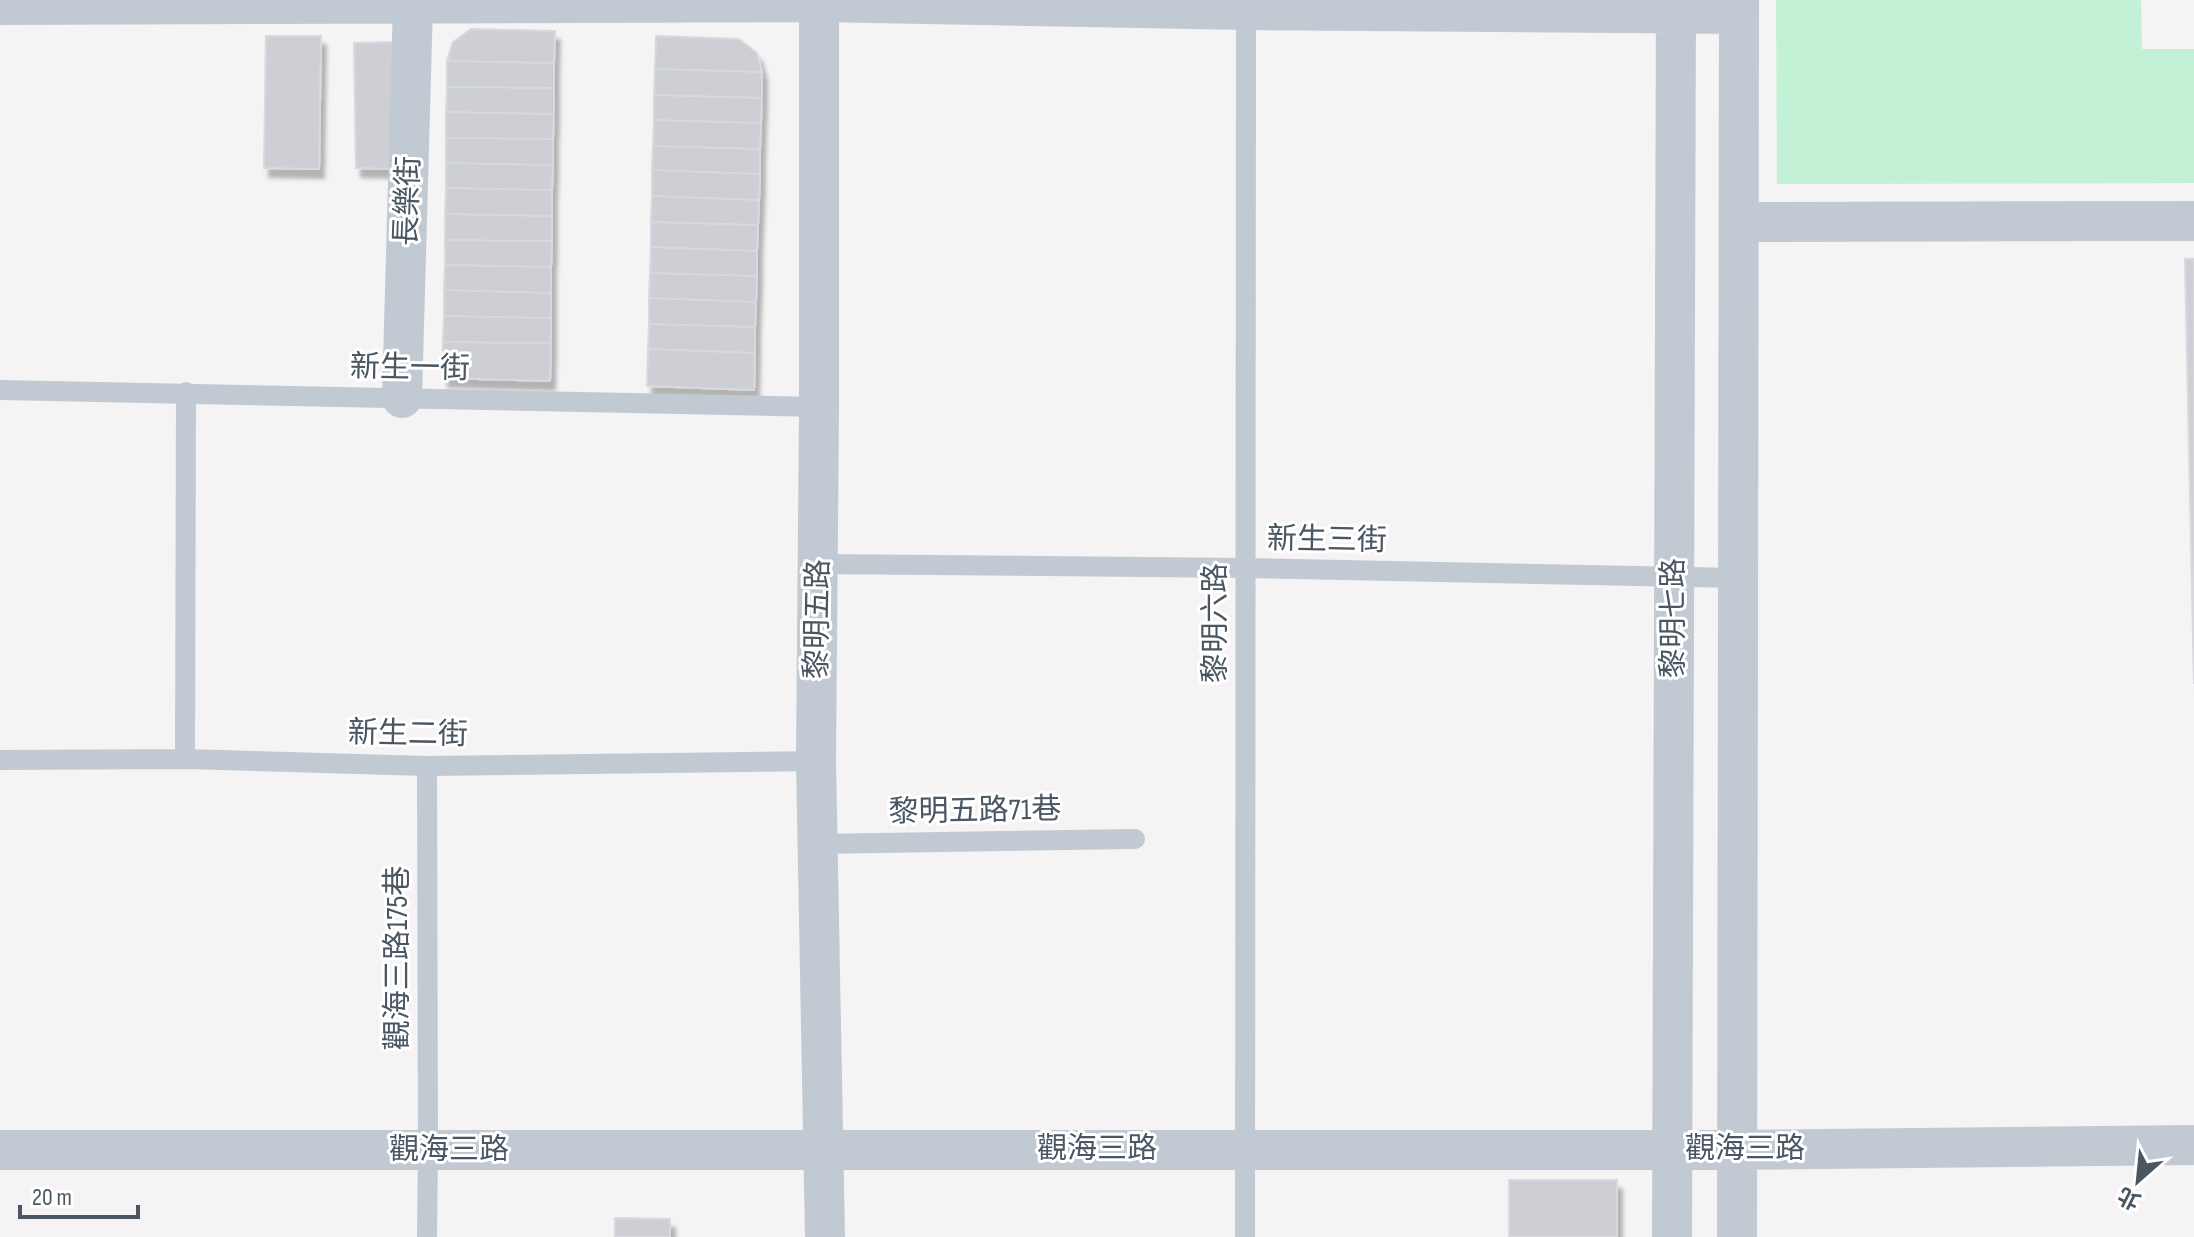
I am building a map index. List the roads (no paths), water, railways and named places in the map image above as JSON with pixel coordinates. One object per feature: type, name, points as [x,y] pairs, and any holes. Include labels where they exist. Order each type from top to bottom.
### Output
[{"type":"street","points":[[0,5],[819,1],[1246,10],[1739,7],[1737,1237]]},
{"type":"street","name":"黎明五路","points":[[819,1],[816,761],[825,1237]]},
{"type":"street","name":"長樂街","points":[[402,398],[413,3]]},
{"type":"street","name":"黎明七路","points":[[1672,1237],[1676,7]]},
{"type":"street","points":[[1739,222],[2194,221]]},
{"type":"street","name":"觀海三路","points":[[0,1150],[1737,1150],[2194,1145]]},
{"type":"lane","name":"黎明六路","points":[[1245,1237],[1246,10]]},
{"type":"lane","name":"新生一街","points":[[0,390],[819,407]]},
{"type":"lane","points":[[185,759],[186,392]]},
{"type":"lane","name":"新生三街","points":[[819,564],[1246,568],[1738,578]]},
{"type":"lane","name":"新生二街","points":[[0,760],[185,759],[427,766],[816,761]]},
{"type":"lane","name":"觀海三路175巷","points":[[427,766],[427,1237]]},
{"type":"lane","name":"黎明五路71巷","points":[[817,844],[1135,839]]}]
